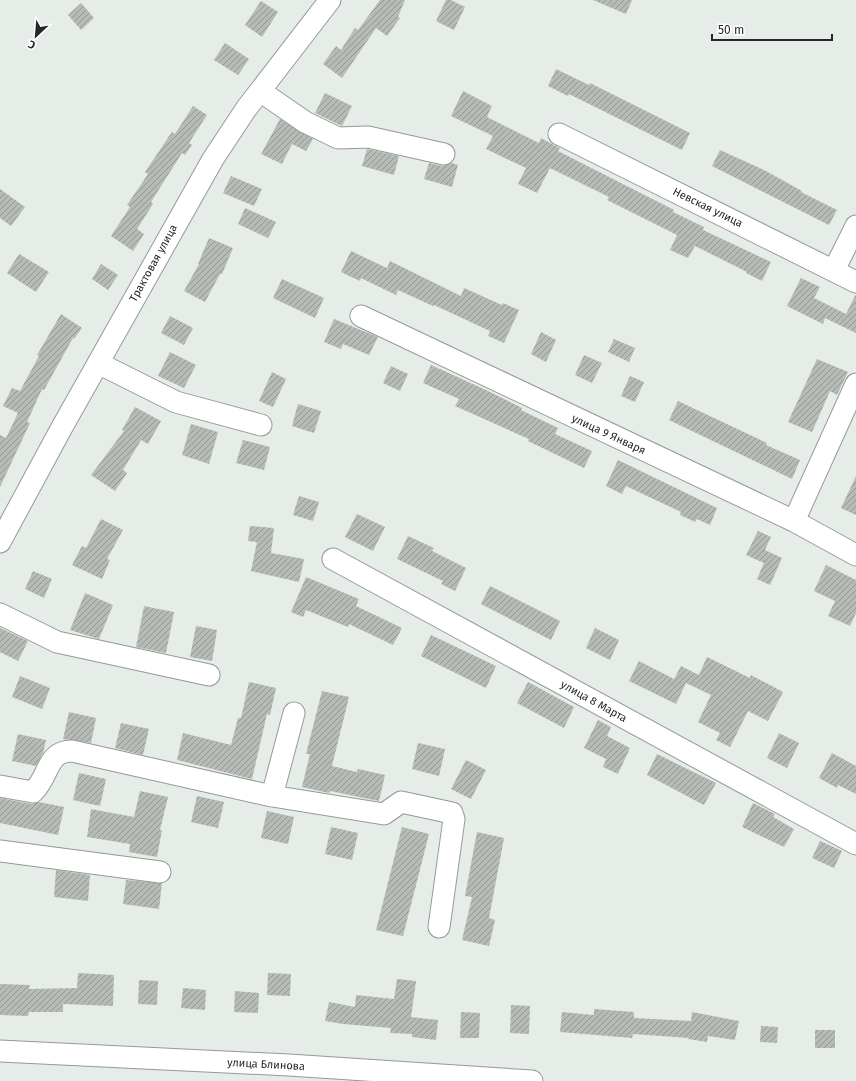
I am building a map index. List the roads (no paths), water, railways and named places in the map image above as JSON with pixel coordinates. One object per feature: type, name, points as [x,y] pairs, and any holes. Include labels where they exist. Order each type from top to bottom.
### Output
[{"type":"street","name":"Трактовая улица","points":[[0,542],[98,362],[213,159],[260,91],[330,0]]},
{"type":"street","points":[[260,91],[305,122],[338,138],[368,137],[444,154]]},
{"type":"street","name":"Невская улица","points":[[559,134],[856,282]]},
{"type":"street","points":[[834,270],[856,226]]},
{"type":"street","name":"улица 9 Января","points":[[361,316],[794,521],[856,555]]},
{"type":"street","points":[[98,362],[176,402],[261,424]]},
{"type":"street","points":[[794,521],[856,384]]},
{"type":"street","name":"улица 8 Марта","points":[[333,559],[856,844]]},
{"type":"street","points":[[0,614],[56,642],[209,675]]},
{"type":"street","points":[[272,796],[294,713]]},
{"type":"street","points":[[0,786],[33,792],[40,786],[54,757],[61,751],[72,751],[272,796],[384,814],[401,802],[452,813],[454,819],[439,927]]},
{"type":"street","points":[[0,851],[160,872]]},
{"type":"street","name":"улица Блинова","points":[[0,1051],[289,1073],[532,1081]]}]
